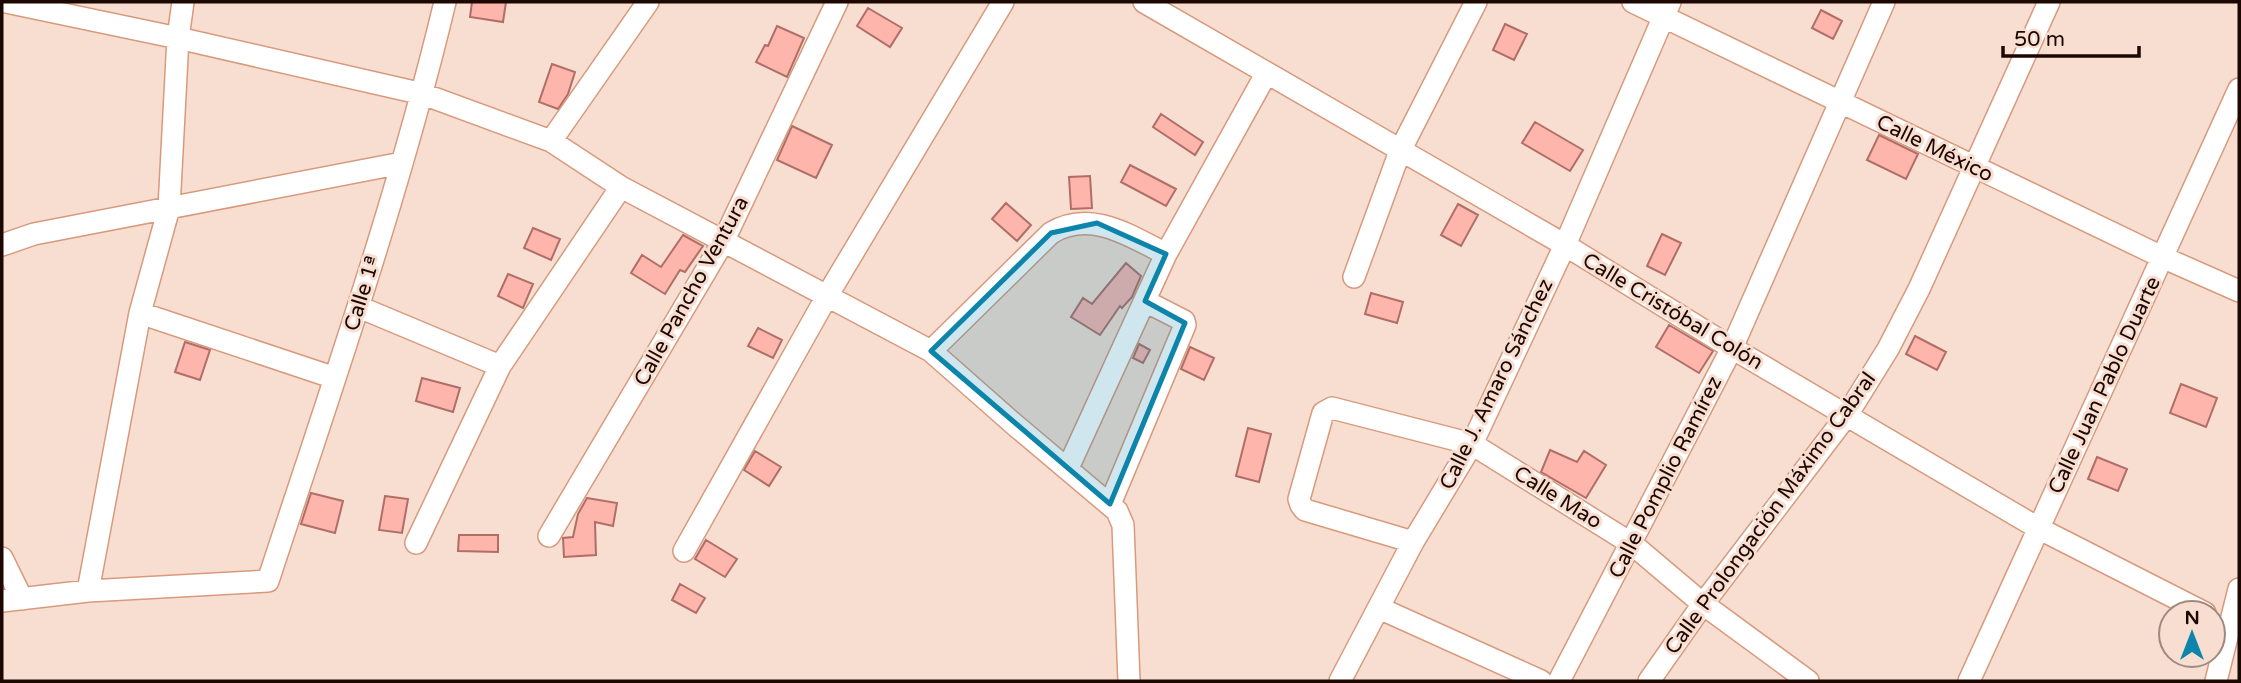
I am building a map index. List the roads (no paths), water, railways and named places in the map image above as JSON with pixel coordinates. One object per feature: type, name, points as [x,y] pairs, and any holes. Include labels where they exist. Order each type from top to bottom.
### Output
[{"type":"street","points":[[6,2],[423,94],[551,141],[621,187],[932,351],[1117,511],[1123,525],[1129,681]]},
{"type":"street","points":[[2,558],[12,600],[88,591],[140,313],[169,208],[178,38],[183,2]]},
{"type":"street","name":"Calle 1ª","points":[[88,591],[268,581],[359,307],[423,94],[445,2]]},
{"type":"street","points":[[551,141],[648,2]]},
{"type":"street","name":"Calle Pancho Ventura","points":[[550,536],[723,242],[837,2]]},
{"type":"street","points":[[684,551],[827,296],[1003,2]]},
{"type":"street","name":"Calle Cristóbal Colón","points":[[1144,2],[1565,245],[1732,348],[2038,528],[2177,599]]},
{"type":"street","points":[[1354,277],[1400,150],[1476,2]]},
{"type":"street","name":"Calle México","points":[[1633,2],[1666,9],[1841,102],[2162,257],[2239,290]]},
{"type":"street","name":"Calle Pomplio Ramírez","points":[[1559,681],[1732,348],[1884,2]]},
{"type":"street","name":"Calle Prolongación Máximo Cabral","points":[[1648,681],[1847,415],[1888,349],[1919,289],[2049,2]]},
{"type":"street","name":"Calle J. Amaro Sánchez","points":[[1339,681],[1413,542],[1472,444],[1565,245],[1666,9]]},
{"type":"street","points":[[1068,468],[1166,254],[1266,74]]},
{"type":"street","name":"Calle Juan Pablo Duarte","points":[[1969,681],[2239,89]]},
{"type":"street","points":[[2,245],[34,234],[402,163]]},
{"type":"street","points":[[416,543],[500,366],[621,187]]},
{"type":"street","points":[[932,351],[1058,229],[1083,223],[1109,226],[1166,254]]},
{"type":"street","points":[[1110,504],[1185,325],[1184,321],[1145,301]]},
{"type":"street","points":[[359,307],[500,366]]},
{"type":"street","points":[[140,313],[335,378]]},
{"type":"street","name":"Calle Mao","points":[[1413,542],[1305,509],[1301,505],[1299,499],[1323,413],[1332,408],[1472,444],[1632,544],[1703,604],[1808,681]]},
{"type":"street","points":[[2216,681],[2239,589]]},
{"type":"street","points":[[1378,608],[1528,679]]}]
